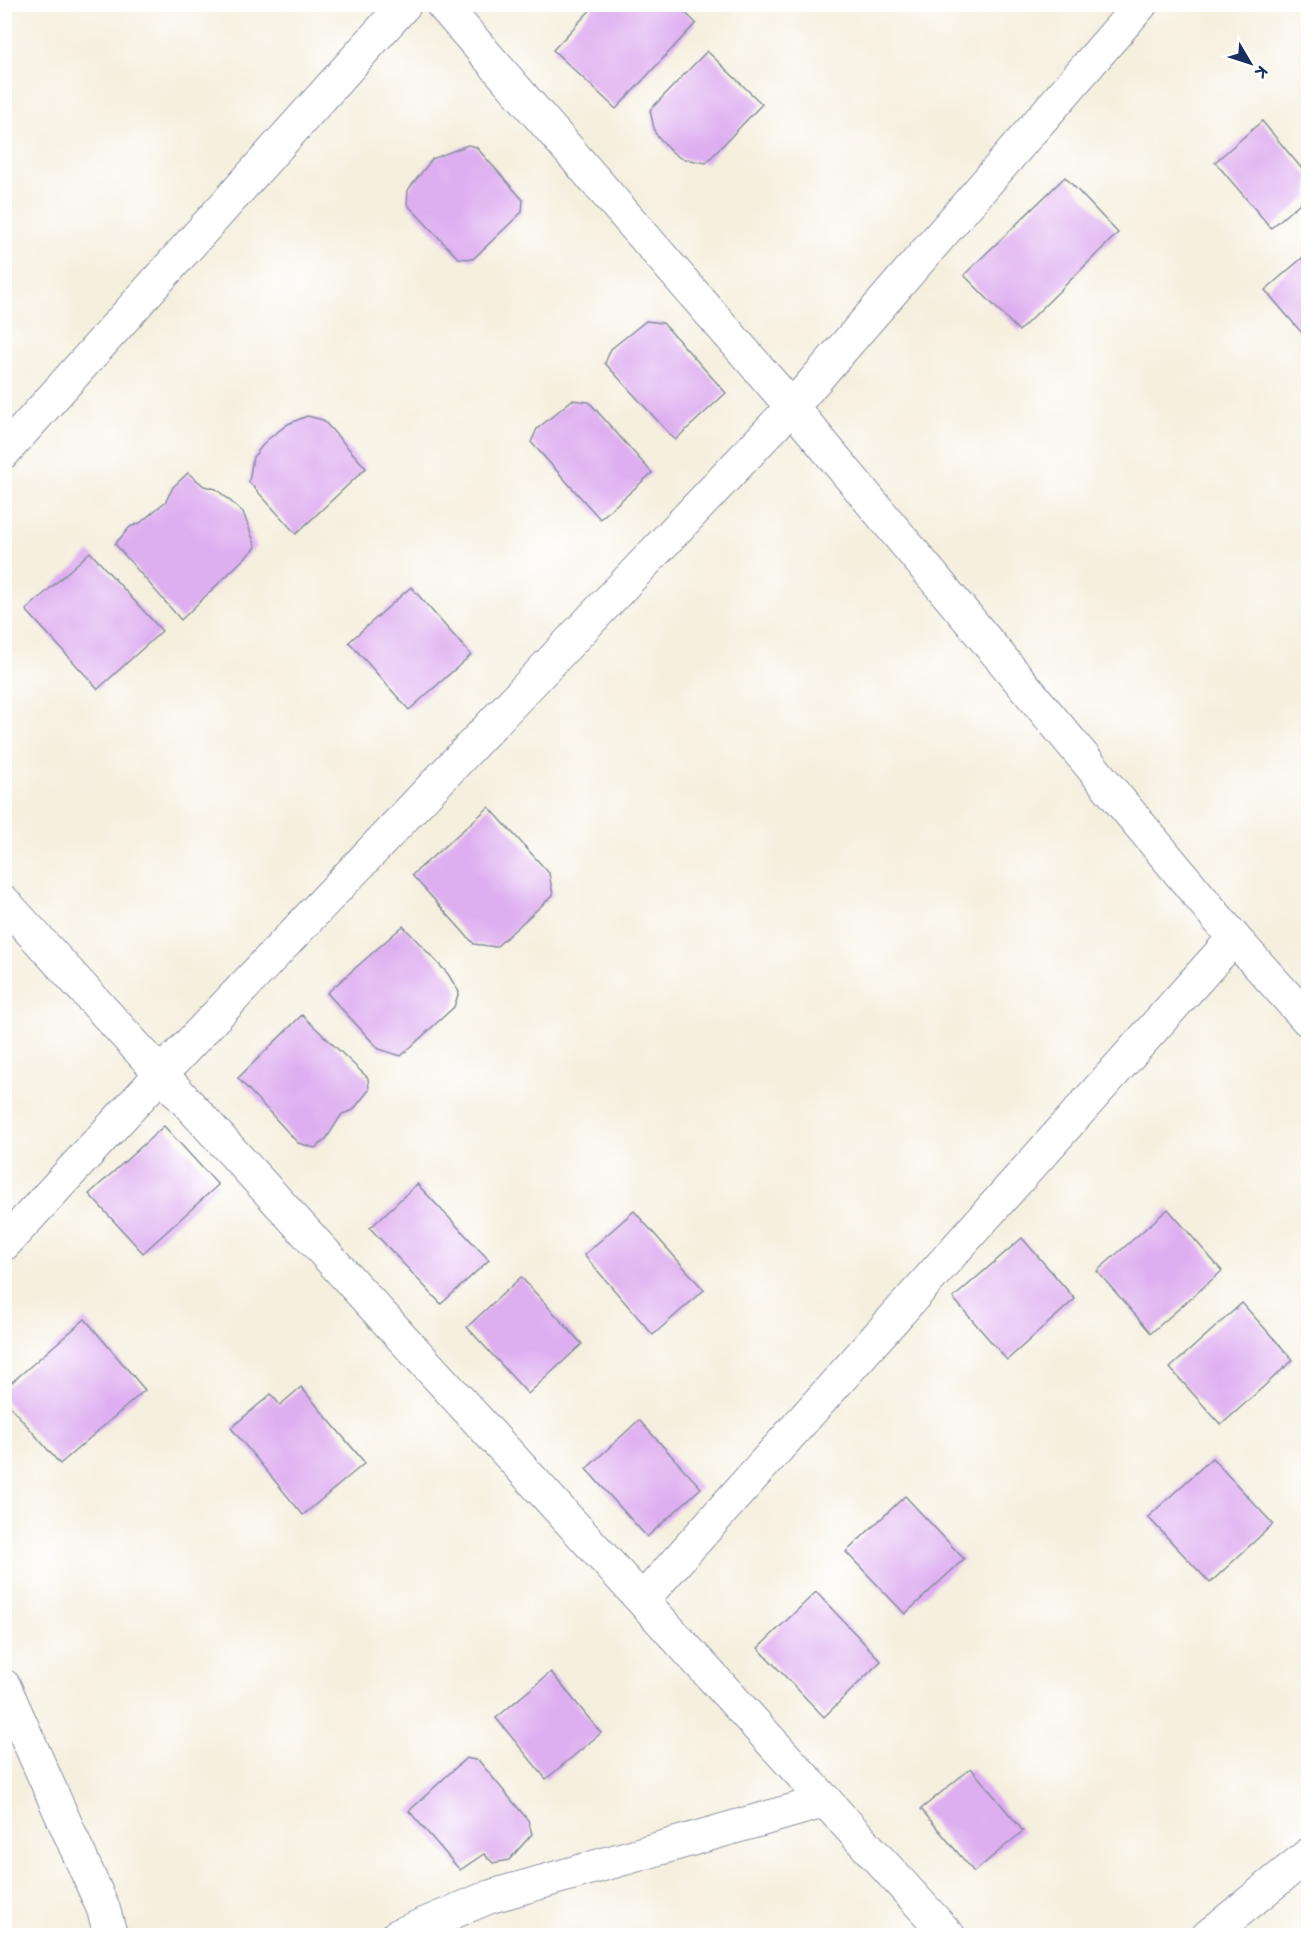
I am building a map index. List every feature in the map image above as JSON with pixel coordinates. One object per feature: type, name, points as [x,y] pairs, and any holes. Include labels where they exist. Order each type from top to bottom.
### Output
[{"type":"street","points":[[4,452],[405,4]]},
{"type":"street","points":[[442,4],[792,406],[1234,938],[1308,1020]]},
{"type":"street","points":[[4,1244],[162,1073],[792,406],[1141,4]]},
{"type":"street","points":[[4,902],[949,1935]]},
{"type":"street","points":[[643,1599],[1234,938]]},
{"type":"street","points":[[4,1686],[103,1908],[111,1935]]},
{"type":"street","points":[[397,1935],[489,1897],[826,1801]]},
{"type":"street","points":[[1208,1935],[1308,1855]]},
{"type":"building","points":[[596,4],[676,4],[696,23],[616,109],[553,50]]},
{"type":"building","points":[[707,51],[762,104],[706,163],[680,158],[670,150],[655,133],[650,110]]},
{"type":"building","points":[[1262,121],[1308,176],[1308,196],[1271,228],[1215,162]]},
{"type":"building","points":[[468,145],[476,147],[523,200],[522,212],[473,259],[458,258],[407,204],[408,190],[432,159]]},
{"type":"building","points":[[1065,177],[1118,233],[1019,331],[964,275]]},
{"type":"building","points":[[1308,253],[1308,340],[1265,290]]},
{"type":"building","points":[[646,321],[663,323],[726,393],[675,440],[605,363],[611,349]]},
{"type":"building","points":[[572,400],[589,402],[652,473],[600,519],[531,442],[537,429]]},
{"type":"building","points":[[307,416],[323,420],[366,468],[296,534],[249,482],[253,457],[267,440],[288,424]]},
{"type":"building","points":[[188,473],[204,486],[216,489],[243,512],[256,547],[181,620],[115,544],[130,527],[140,523],[166,501],[173,487]]},
{"type":"building","points":[[90,552],[162,631],[98,689],[26,610]]},
{"type":"building","points":[[411,587],[471,655],[409,710],[349,642]]},
{"type":"building","points":[[489,807],[549,873],[553,895],[496,947],[474,944],[412,875]]},
{"type":"building","points":[[403,926],[448,974],[459,992],[454,1007],[401,1056],[379,1049],[327,993]]},
{"type":"building","points":[[302,1015],[368,1078],[369,1090],[353,1110],[342,1114],[326,1139],[315,1148],[298,1143],[238,1078]]},
{"type":"building","points":[[164,1126],[218,1185],[143,1253],[89,1194]]},
{"type":"building","points":[[417,1184],[489,1260],[441,1304],[370,1228]]},
{"type":"building","points":[[1168,1209],[1222,1271],[1151,1333],[1097,1271]]},
{"type":"building","points":[[634,1211],[704,1290],[653,1335],[584,1255]]},
{"type":"building","points":[[1022,1238],[1075,1299],[1007,1360],[953,1298]]},
{"type":"building","points":[[521,1277],[582,1344],[528,1394],[467,1327]]},
{"type":"building","points":[[1242,1303],[1293,1360],[1221,1425],[1170,1368]]},
{"type":"building","points":[[85,1319],[145,1390],[60,1464],[4,1399],[4,1389]]},
{"type":"building","points":[[301,1387],[365,1463],[303,1515],[231,1428],[271,1394],[280,1405]]},
{"type":"building","points":[[639,1420],[701,1488],[647,1537],[586,1469]]},
{"type":"building","points":[[1212,1458],[1273,1524],[1210,1583],[1148,1517]]},
{"type":"building","points":[[905,1496],[964,1559],[905,1614],[846,1552]]},
{"type":"building","points":[[816,1592],[881,1661],[824,1717],[758,1648]]},
{"type":"building","points":[[551,1672],[601,1733],[546,1779],[496,1718]]},
{"type":"building","points":[[466,1758],[479,1761],[528,1820],[532,1834],[509,1860],[493,1863],[484,1854],[460,1870],[409,1811]]},
{"type":"building","points":[[971,1768],[1023,1831],[974,1872],[921,1809]]}]
